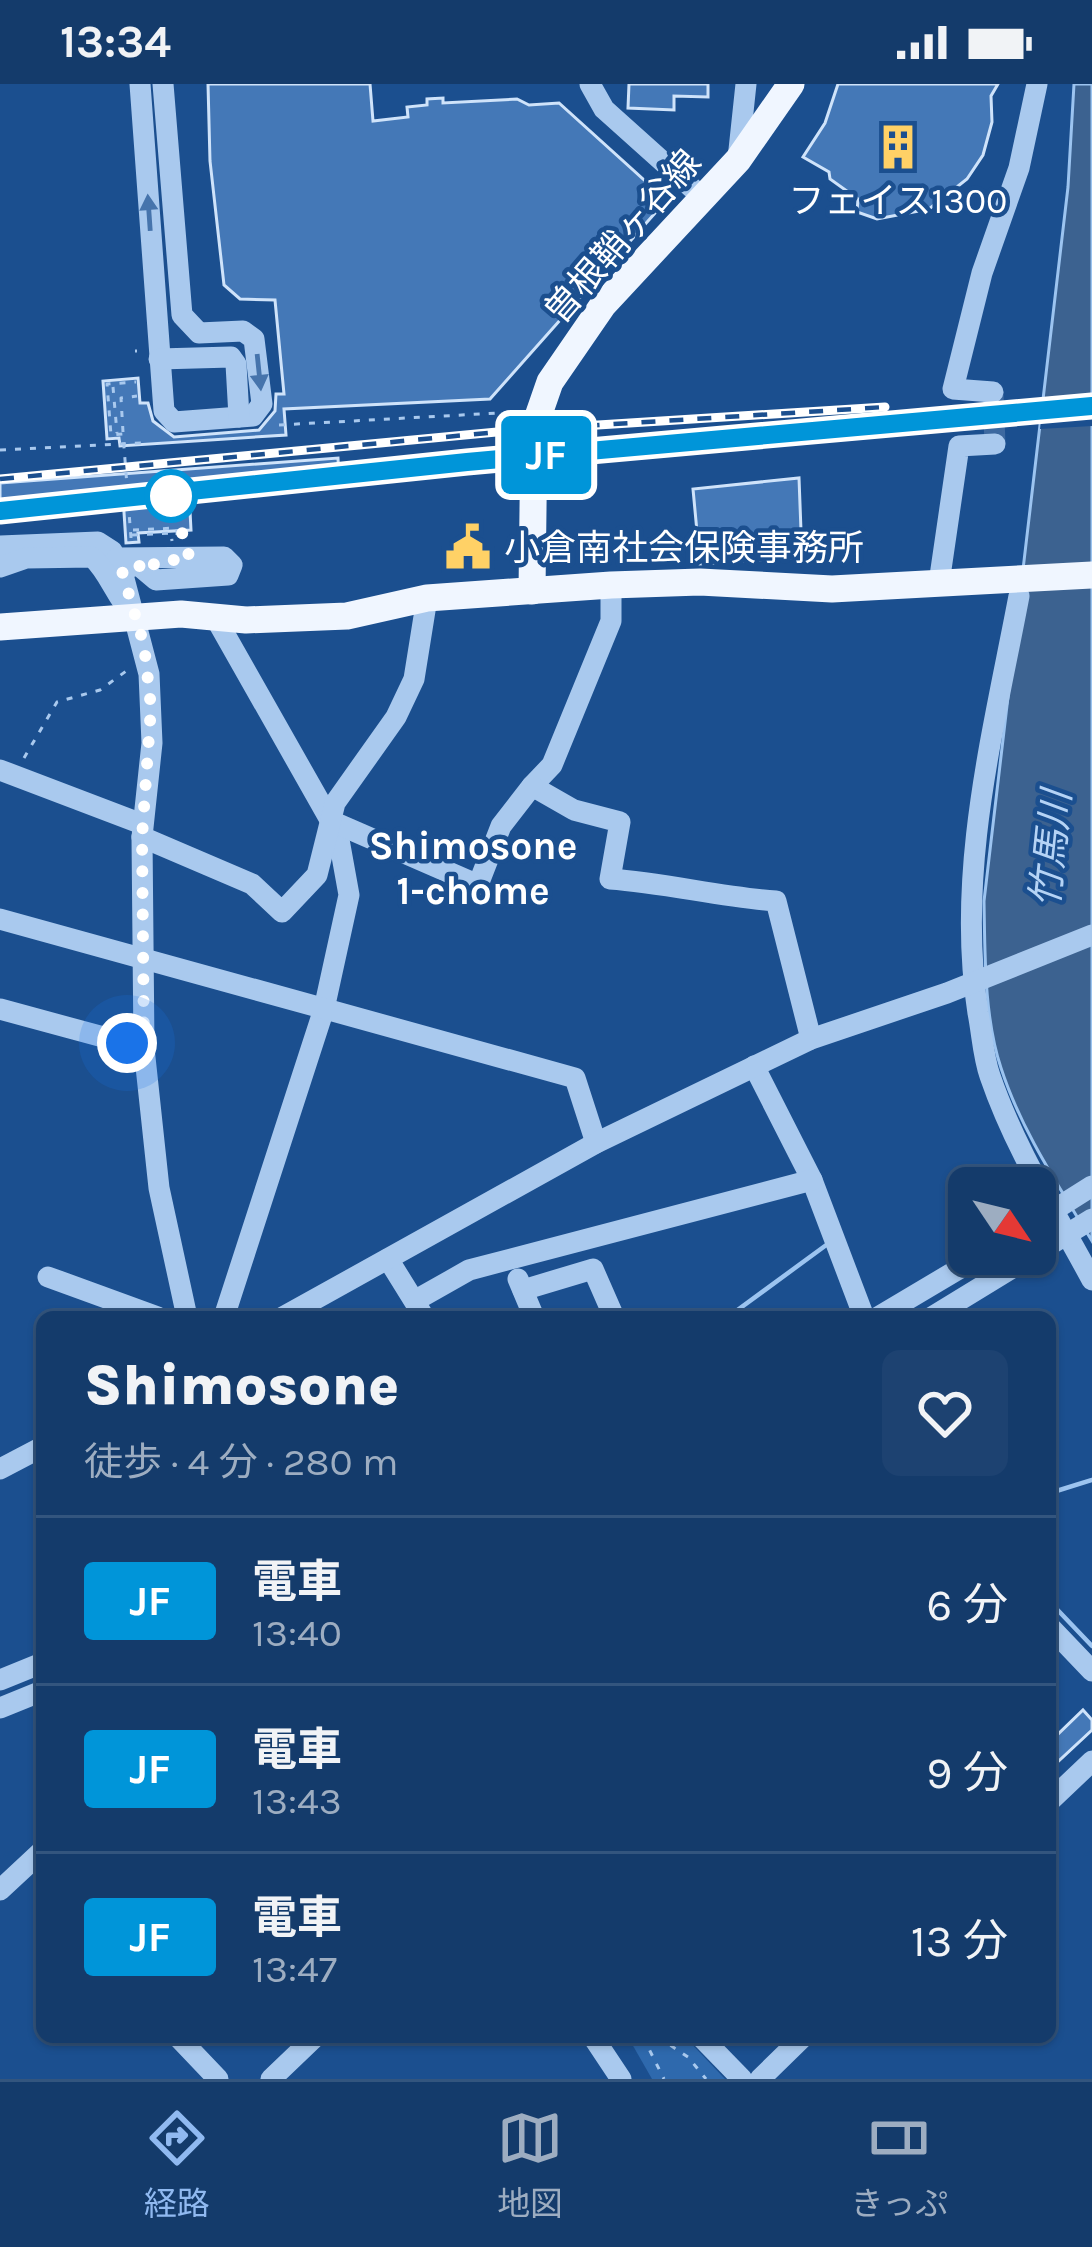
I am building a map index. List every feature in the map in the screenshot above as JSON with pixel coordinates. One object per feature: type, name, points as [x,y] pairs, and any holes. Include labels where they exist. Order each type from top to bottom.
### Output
[{"type":"main road","name":"曽根鞘ヶ谷線","points":[[532,591],[534,428],[550,382],[603,305],[737,160],[790,84]]},
{"type":"main road","points":[[0,627],[135,617],[347,616],[427,598],[611,585],[700,582],[832,589],[1092,575]]},
{"type":"street","points":[[140,84],[167,418],[183,422],[253,416],[262,404],[254,339],[243,332],[199,333],[182,315],[164,84]]},
{"type":"street","points":[[590,84],[604,109],[701,196]]},
{"type":"street","points":[[737,160],[746,84]]},
{"type":"street","points":[[993,392],[952,389],[982,273],[1018,168],[1037,84]]},
{"type":"street","points":[[159,359],[231,357],[236,364],[238,417]]},
{"type":"street","points":[[938,583],[959,446],[995,444]]},
{"type":"street","points":[[0,546],[90,541],[106,545],[120,564],[144,645],[151,707],[142,830],[144,1048],[159,1188],[186,1311]]},
{"type":"street","points":[[0,567],[26,558],[92,557],[116,598],[135,617]]},
{"type":"street","points":[[120,564],[152,567]]},
{"type":"street","points":[[330,821],[478,885],[501,826],[551,765],[611,621],[611,585]]},
{"type":"street","points":[[1019,596],[981,799],[969,929],[988,1070],[1028,1167]]},
{"type":"street","points":[[7,773],[142,830],[252,884],[283,912],[317,875],[335,803],[396,718],[414,679],[427,598]]},
{"type":"street","points":[[215,617],[338,834],[349,895],[324,1009],[226,1311]]},
{"type":"street","points":[[532,786],[574,810],[620,822],[610,879],[667,883],[714,897],[776,901],[812,1039]]},
{"type":"street","points":[[0,919],[575,1078],[596,1143]]},
{"type":"street","points":[[294,1311],[596,1143],[754,1066],[812,1039],[1092,935]]},
{"type":"street","points":[[0,1009],[144,1048]]},
{"type":"street","points":[[754,1066],[812,1180],[862,1311]]},
{"type":"street","points":[[388,1259],[420,1308],[469,1270],[812,1180]]},
{"type":"street","points":[[1056,1209],[1092,1186]]},
{"type":"street","points":[[942,1311],[1092,1219]]},
{"type":"street","points":[[1056,1222],[1068,1233],[1092,1280]]},
{"type":"street","points":[[510,1259],[532,1311]]},
{"type":"street","points":[[523,1290],[593,1269],[611,1311]]},
{"type":"street","points":[[888,1311],[949,1275]]},
{"type":"street","points":[[48,1277],[142,1311]]},
{"type":"street","points":[[0,1469],[36,1450]]},
{"type":"street","points":[[1056,1633],[1092,1671]]},
{"type":"street","points":[[0,1680],[36,1665]]},
{"type":"street","points":[[0,1708],[36,1693]]},
{"type":"street","points":[[1056,1795],[1092,1761]]},
{"type":"street","points":[[0,1890],[36,1857]]},
{"type":"street","points":[[184,2043],[218,2079]]},
{"type":"street","points":[[271,2079],[309,2043]]},
{"type":"street","points":[[597,2043],[620,2079]]},
{"type":"street","points":[[707,2043],[742,2079]]},
{"type":"street","points":[[760,2079],[797,2043]]},
{"type":"path","points":[[120,434],[111,435],[111,386],[136,382]]},
{"type":"path","points":[[137,396],[122,398],[120,434],[132,535],[177,527],[174,534]]},
{"type":"path","points":[[279,425],[526,411]]},
{"type":"path","points":[[0,450],[141,442]]},
{"type":"path","points":[[7,773],[56,702],[100,690],[132,667]]},
{"type":"path","points":[[647,2043],[664,2079]]},
{"type":"path","points":[[667,2043],[688,2057],[703,2078]]},
{"type":"shaded area","points":[[631,2043],[691,2043],[725,2079],[652,2079]]},
{"type":"water","name":"竹馬川","points":[[1074,84],[1092,84],[1092,1241],[1056,1181],[1056,1167],[1048,1167],[1009,1091],[995,1048],[985,964],[984,901],[1068,187]]},
{"type":"pier","points":[[1092,398],[1092,426],[1040,429],[1043,402]]},
{"type":"building","points":[[208,84],[370,84],[373,121],[408,117],[407,107],[427,105],[427,99],[559,103],[654,189],[656,212],[490,399],[284,409],[286,435],[120,446],[119,438],[107,439],[103,381],[138,378],[140,403],[148,403],[153,421],[174,437],[259,430],[275,411],[276,394],[284,394],[275,300],[240,299],[224,285],[210,161]]},
{"type":"building","points":[[629,84],[708,84],[708,97],[674,96],[674,110],[628,108]]},
{"type":"building","name":"フェイス1300","points":[[838,84],[998,84],[991,96],[992,122],[983,155],[967,179],[929,209],[877,219],[857,212],[858,199],[830,179],[829,172],[803,157],[825,123]]},
{"type":"building","points":[[338,458],[339,481],[189,492],[191,530],[138,533],[139,542],[126,543],[123,497],[0,506],[0,483]]},
{"type":"building","points":[[799,478],[802,557],[700,564],[693,489]]},
{"type":"building","points":[[1083,1710],[1092,1720],[1092,1730],[1056,1763],[1056,1736]]},
{"type":"waterway","points":[[736,1311],[829,1243]]},
{"type":"waterway","points":[[1056,1491],[1092,1480]]},
{"type":"waterway","points":[[1056,1608],[1092,1646]]},
{"type":"tunnel","points":[[993,392],[995,444]]},
{"type":"railway","points":[[0,511],[467,462],[1092,406]]},
{"type":"railway","points":[[0,479],[519,430],[885,407]]},
{"type":"train","name":"JF","points":[[0,511],[467,462],[1092,406]]},
{"type":"place","name":"フェイス1300","points":[[898,147]]},
{"type":"place","name":"小倉南社会保険事務所","points":[[468,547]]},
{"type":"district","name":"Shimosone 1-chome","points":[[473,868]]},
{"type":"route","points":[[127,1043],[144,1048],[142,837],[152,743],[144,645],[122,571],[137,564],[148,573],[156,561],[190,559],[171,496]]}]
